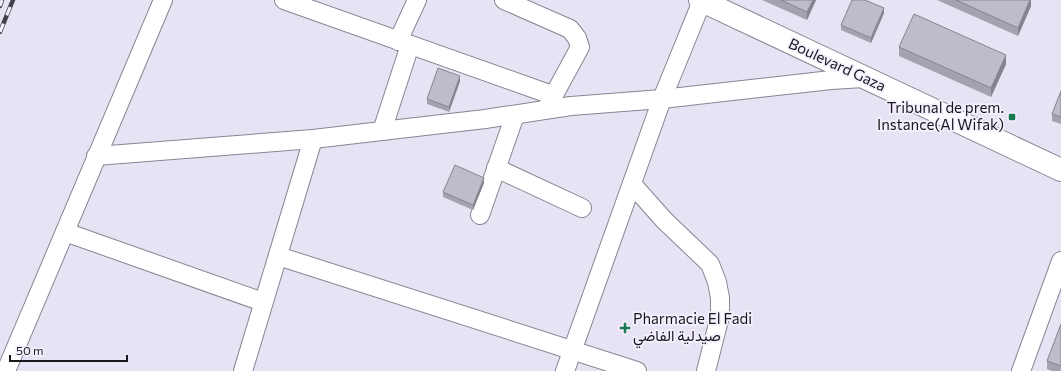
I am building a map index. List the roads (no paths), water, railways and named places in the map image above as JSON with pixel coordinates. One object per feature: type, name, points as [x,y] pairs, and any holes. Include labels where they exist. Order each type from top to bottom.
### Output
[{"type":"main road","name":"Boulevard Gaza","points":[[701,1],[1061,170]]},
{"type":"street","points":[[6,371],[162,0]]},
{"type":"street","points":[[284,0],[404,43],[549,103],[571,106],[662,99],[831,80],[864,78]]},
{"type":"street","points":[[382,131],[404,43],[417,0]]},
{"type":"street","points":[[96,156],[313,139],[382,131],[514,115],[549,103],[580,47],[577,38],[570,29],[504,0]]},
{"type":"street","points":[[565,371],[662,99],[701,1]]},
{"type":"street","points":[[480,215],[514,115]]},
{"type":"street","points":[[246,370],[263,302],[313,139]]},
{"type":"street","points":[[496,168],[582,208]]},
{"type":"street","points":[[632,184],[664,220],[710,264],[717,282],[720,298],[720,316],[706,371]]},
{"type":"street","points":[[65,232],[263,302]]},
{"type":"street","points":[[278,256],[637,371]]},
{"type":"street","points":[[1021,371],[1061,261]]},
{"type":"railway","points":[[0,6],[2,0]]},
{"type":"railway","points":[[0,32],[13,0]]},
{"type":"place","name":"Tribunal de prem. Instance(Al Wifak)","points":[[1012,117]]},
{"type":"place","name":"Pharmacie El Fadi صيدلية الفاضي","points":[[625,328]]}]
